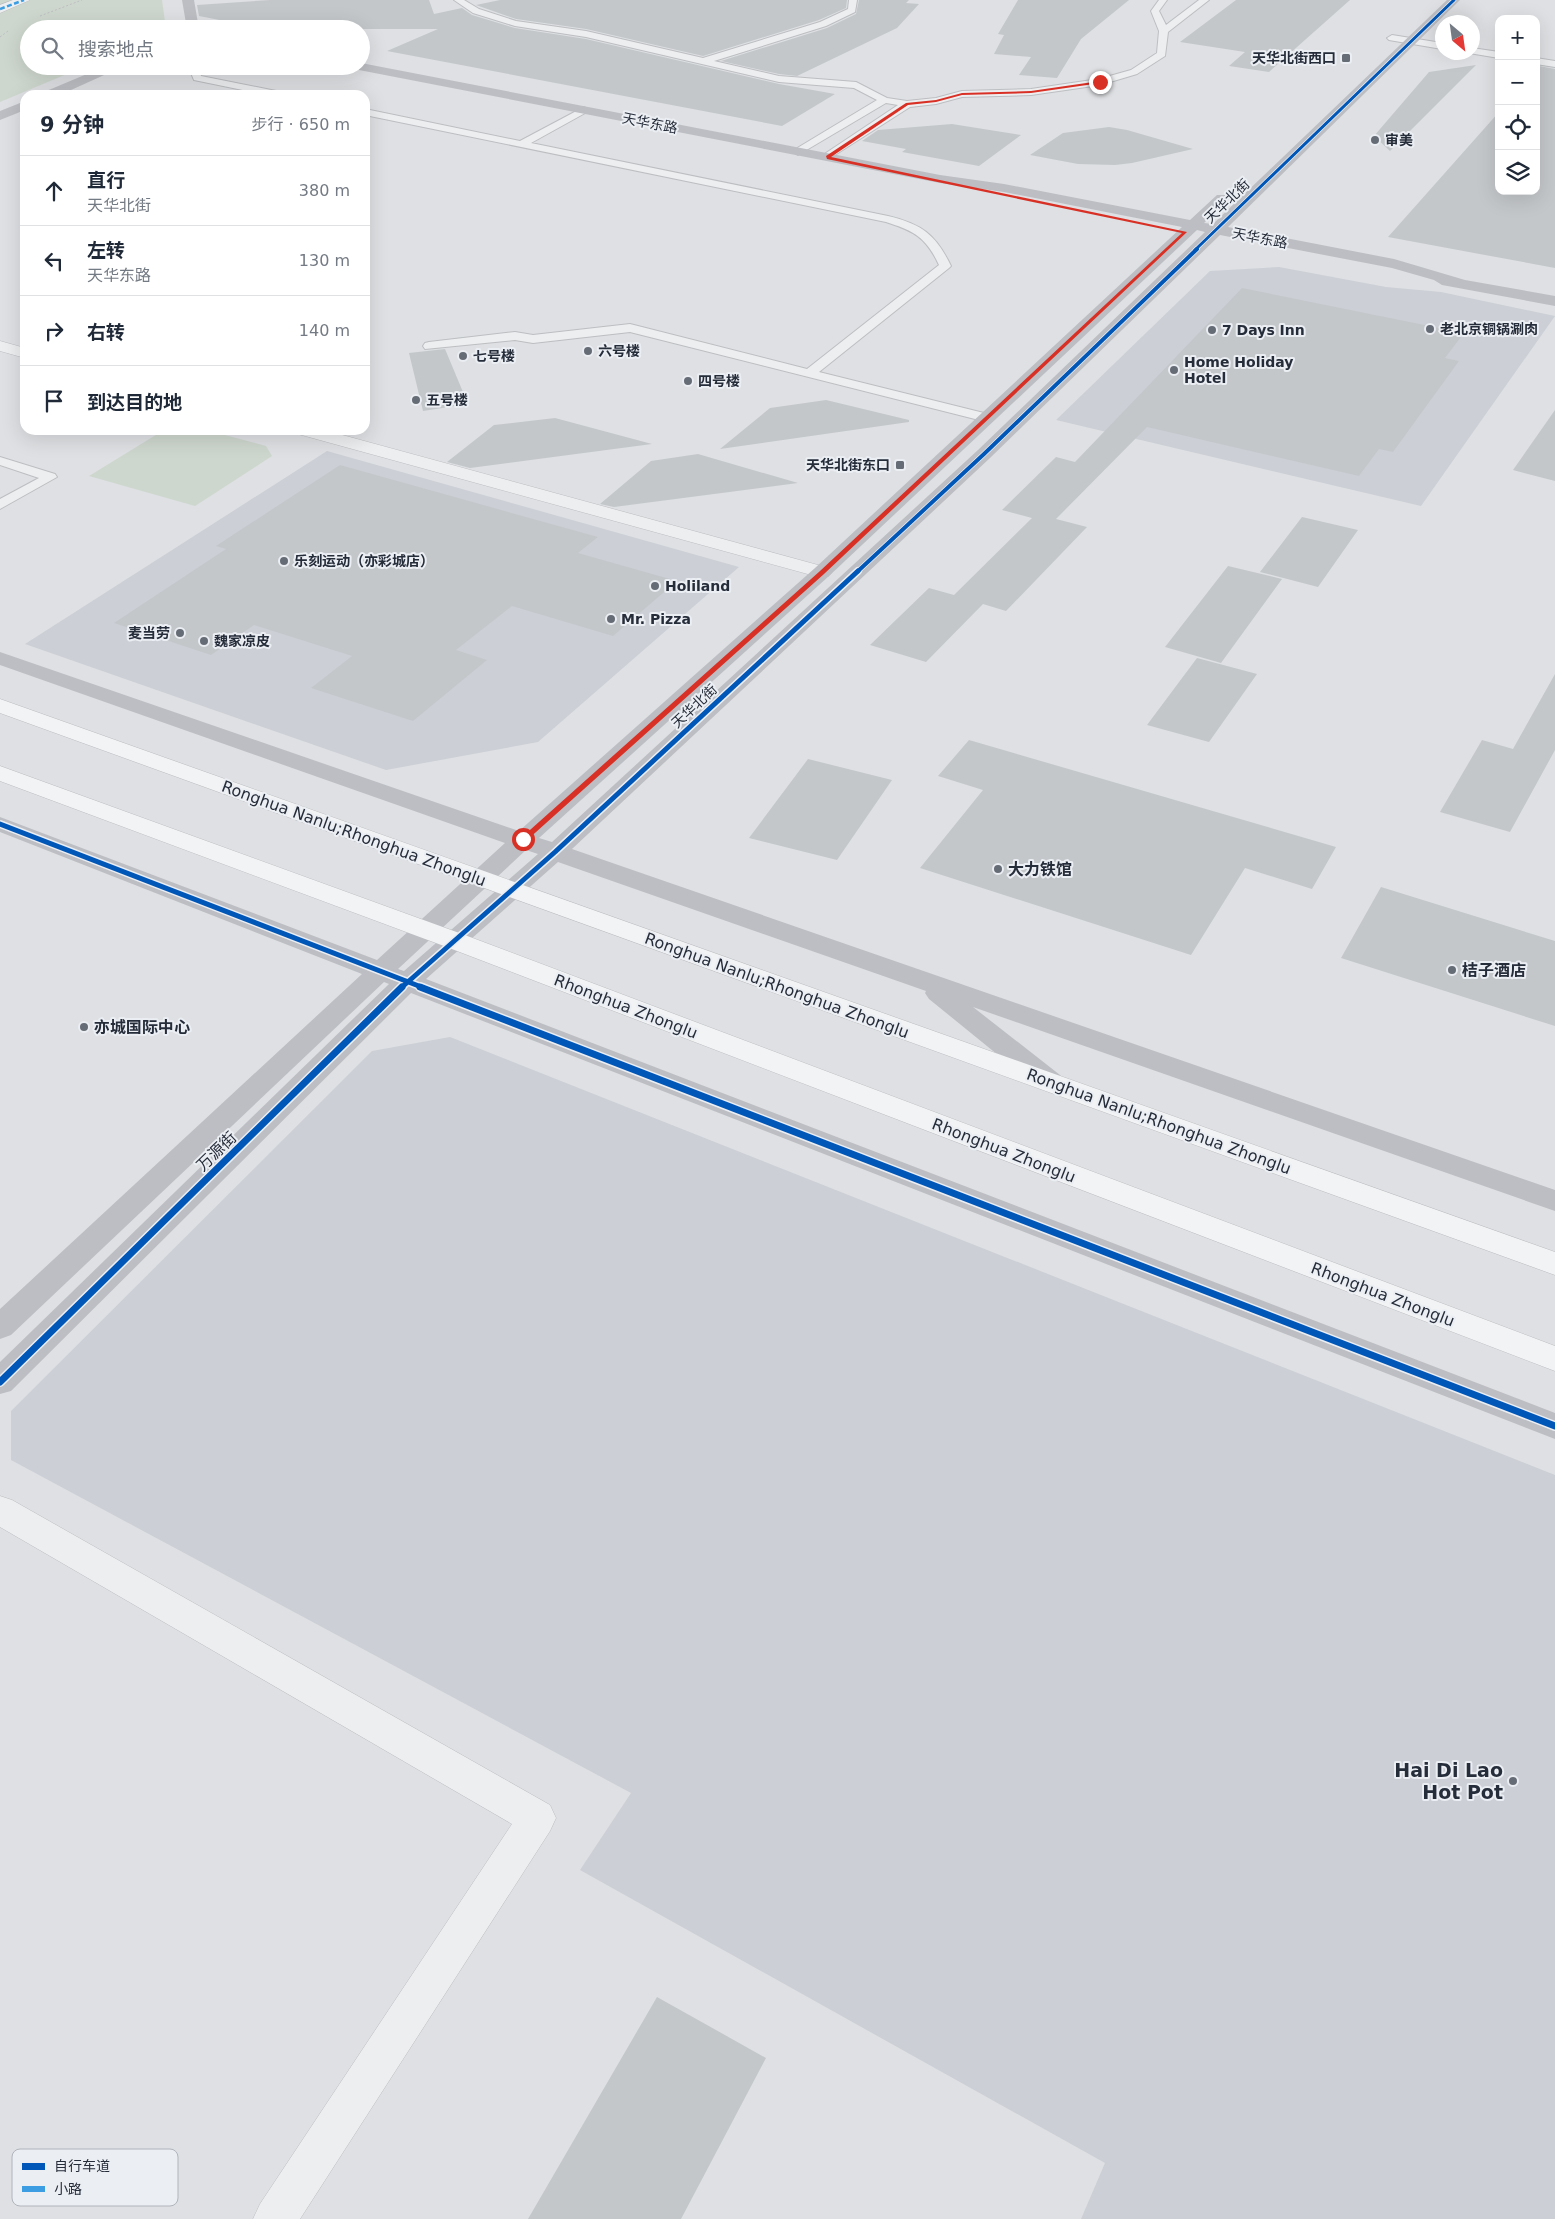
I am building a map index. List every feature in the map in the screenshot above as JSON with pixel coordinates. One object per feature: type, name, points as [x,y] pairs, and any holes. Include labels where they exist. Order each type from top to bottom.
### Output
[{"type":"main road","name":"Ronghua Nanlu;Rhonghua Zhonglu","points":[[0,706],[1555,1264]]},
{"type":"main road","points":[[0,773],[424,930]]},
{"type":"main road","name":"Rhonghua Zhonglu","points":[[424,930],[1555,1360]]},
{"type":"street","points":[[0,9],[24,0]]},
{"type":"street","points":[[188,0],[191,20]]},
{"type":"street","name":"天华北街","points":[[453,940],[555,852],[984,454],[1454,0]]},
{"type":"street","points":[[1381,48],[1398,32]]},
{"type":"street","name":"天华东路","points":[[370,68],[940,179],[997,194],[1212,233],[1555,301]]},
{"type":"street","points":[[61,90],[97,75]]},
{"type":"street","points":[[0,116],[20,107]]},
{"type":"street","name":"天华北街","points":[[424,930],[822,572],[1229,192]]},
{"type":"street","points":[[0,346],[20,352]]},
{"type":"street","points":[[322,435],[822,572]]},
{"type":"street","points":[[0,658],[523,839],[555,852],[1555,1201]]},
{"type":"street","points":[[4,821],[407,982],[1555,1426]]},
{"type":"street","name":"万源街","points":[[0,1327],[424,930]]},
{"type":"street","name":"万源街","points":[[0,1382],[407,982],[453,940]]},
{"type":"street","points":[[922,980],[1050,1082]]},
{"type":"street","points":[[0,1510],[537,1818],[275,2219]]},
{"type":"lane","points":[[458,0],[476,11],[515,22],[586,34],[779,79],[856,85],[884,100],[907,104],[936,101],[962,94],[1031,92],[1100,82],[1134,72],[1162,54],[1164,31],[1155,11],[1163,0]]},
{"type":"lane","points":[[704,61],[823,24],[852,10],[853,0]]},
{"type":"lane","points":[[1164,31],[1205,0]]},
{"type":"lane","points":[[1398,32],[1413,39],[1435,44]]},
{"type":"lane","points":[[1413,39],[1435,41]]},
{"type":"lane","points":[[1480,47],[1495,49]]},
{"type":"lane","points":[[1480,51],[1495,54]]},
{"type":"lane","points":[[1540,56],[1555,58]]},
{"type":"lane","points":[[1540,62],[1555,64]]},
{"type":"lane","points":[[196,75],[197,78],[256,90]]},
{"type":"lane","points":[[798,152],[884,100]]},
{"type":"lane","points":[[827,157],[907,104]]},
{"type":"lane","points":[[521,144],[584,110]]},
{"type":"lane","points":[[370,113],[888,219],[920,230],[936,244],[944,266],[810,373]]},
{"type":"lane","points":[[429,346],[515,336],[533,339],[630,328],[987,418]]},
{"type":"lane","points":[[0,461],[50,477],[0,506]]},
{"type":"shaded area","points":[[0,0],[162,0],[165,20],[20,20],[20,75],[64,75],[29,90],[20,90],[20,94],[0,102]]},
{"type":"shaded area","points":[[1279,267],[1386,287],[1441,292],[1555,316],[1421,506],[1056,420],[1210,271]]},
{"type":"shaded area","points":[[156,435],[225,435],[266,446],[272,456],[195,506],[89,476]]},
{"type":"shaded area","points":[[327,451],[739,567],[538,742],[386,770],[25,644]]},
{"type":"shaded area","points":[[450,1037],[1555,1475],[1555,2219],[1081,2219],[1105,2163],[580,1870],[631,1793],[11,1460],[11,1411],[372,1051]]},
{"type":"building","points":[[270,0],[429,0],[434,14],[462,8],[472,15],[515,28],[586,39],[779,84],[835,94],[782,126],[387,51],[438,29],[370,29],[370,20],[220,20],[199,16],[197,5]]},
{"type":"building","points":[[500,0],[847,0],[846,8],[819,20],[703,56],[586,29],[516,19],[476,5]]},
{"type":"building","points":[[859,0],[909,0],[906,3],[919,4],[897,28],[797,76],[779,74],[721,61],[827,28],[856,14]]},
{"type":"building","points":[[1018,0],[1129,0],[1081,39],[1057,78],[1019,75],[1031,57],[994,54],[1004,35],[998,34]]},
{"type":"building","points":[[1236,0],[1350,0],[1269,72],[1229,66],[1245,52],[1180,42]]},
{"type":"building","points":[[1476,65],[1390,151],[1374,136],[1429,72]]},
{"type":"building","points":[[1540,66],[1555,69],[1555,268],[1388,237],[1495,117],[1495,195],[1540,195]]},
{"type":"building","points":[[952,124],[1021,135],[979,166],[902,152],[906,149],[862,141],[878,130]]},
{"type":"building","points":[[1109,127],[1127,130],[1193,149],[1115,165],[1078,164],[1030,155],[1063,133]]},
{"type":"building","points":[[1242,288],[1464,333],[1445,358],[1459,361],[1393,452],[1379,449],[1359,476],[1147,427],[1056,519],[1087,527],[1006,611],[983,604],[926,662],[870,645],[929,588],[954,595],[1032,518],[1002,510],[1056,457],[1075,462]]},
{"type":"building","points":[[445,349],[468,404],[423,411],[409,353]]},
{"type":"building","points":[[826,400],[909,420],[909,422],[720,449],[770,408]]},
{"type":"building","points":[[1555,410],[1555,481],[1513,470]]},
{"type":"building","points":[[555,418],[652,444],[470,468],[447,462],[494,425]]},
{"type":"building","points":[[698,454],[798,483],[614,507],[600,504],[651,461]]},
{"type":"building","points":[[340,465],[598,537],[578,553],[677,581],[613,636],[512,606],[456,650],[487,660],[413,721],[311,688],[352,656],[254,625],[211,655],[114,623],[226,549],[216,546]]},
{"type":"building","points":[[1302,517],[1358,530],[1318,587],[1260,572]]},
{"type":"building","points":[[1228,566],[1282,579],[1221,663],[1165,647]]},
{"type":"building","points":[[1197,658],[1257,674],[1209,742],[1147,725]]},
{"type":"building","points":[[1555,674],[1555,750],[1510,832],[1440,812],[1482,740],[1513,749]]},
{"type":"building","points":[[969,740],[1336,847],[1312,889],[1245,868],[1191,955],[920,868],[983,790],[938,776]]},
{"type":"building","points":[[808,759],[892,780],[837,860],[749,838]]},
{"type":"building","points":[[1381,887],[1555,941],[1555,1026],[1341,958]]},
{"type":"building","points":[[657,1997],[766,2058],[681,2219],[528,2219]]},
{"type":"marked path","points":[[0,9],[24,0]]},
{"type":"cycle path","points":[[0,1382],[407,982],[555,852],[984,454],[1454,0]]},
{"type":"cycle path","points":[[0,824],[1555,1426]]},
{"type":"place","name":"天华北街西口","points":[[1346,58]]},
{"type":"place","name":"审美","points":[[1375,140]]},
{"type":"place","name":"老北京铜锅涮肉","points":[[1430,329]]},
{"type":"place","name":"7 Days Inn","points":[[1212,330]]},
{"type":"place","name":"六号楼","points":[[588,351]]},
{"type":"place","name":"七号楼","points":[[463,356]]},
{"type":"place","name":"Home Holiday Hotel","points":[[1174,370]]},
{"type":"place","name":"四号楼","points":[[688,381]]},
{"type":"place","name":"五号楼","points":[[416,400]]},
{"type":"place","name":"天华北街东口","points":[[900,465]]},
{"type":"place","name":"乐刻运动（亦彩城店）","points":[[284,561]]},
{"type":"place","name":"Holiland","points":[[655,586]]},
{"type":"place","name":"Mr. Pizza","points":[[611,619]]},
{"type":"place","name":"麦当劳","points":[[180,633]]},
{"type":"place","name":"魏家凉皮","points":[[204,641]]},
{"type":"place","name":"大力铁馆","points":[[998,869]]},
{"type":"place","name":"桔子酒店","points":[[1452,970]]},
{"type":"place","name":"亦城国际中心","points":[[84,1027]]},
{"type":"place","name":"Hai Di Lao Hot Pot","points":[[1513,1781]]},
{"type":"route","points":[[523,839],[822,572],[1185,232],[997,194],[940,179],[827,157],[907,104],[936,101],[962,94],[1031,92],[1063,89],[1100,82]]}]
